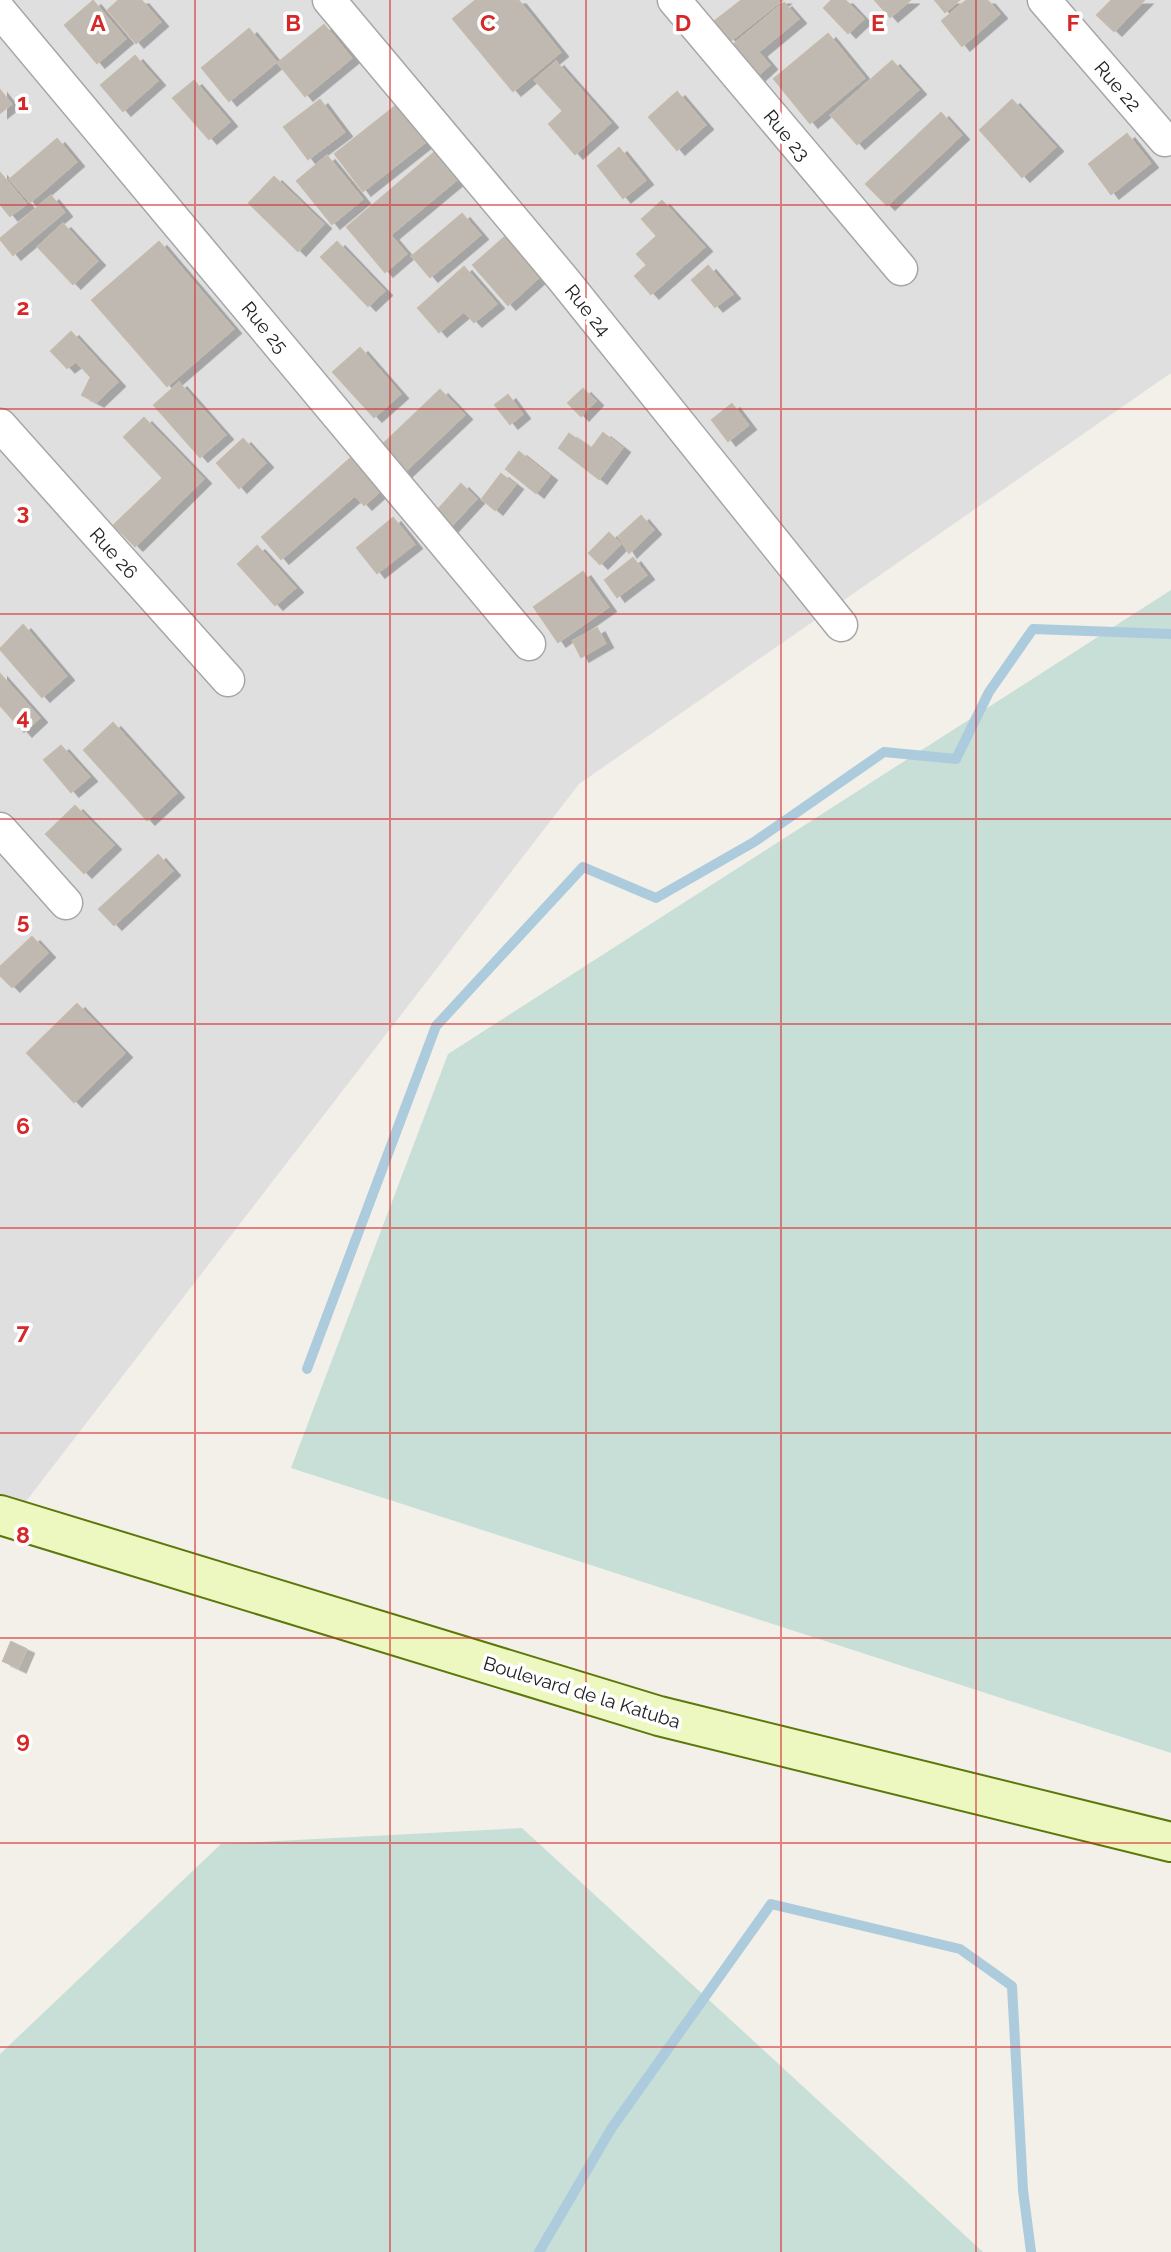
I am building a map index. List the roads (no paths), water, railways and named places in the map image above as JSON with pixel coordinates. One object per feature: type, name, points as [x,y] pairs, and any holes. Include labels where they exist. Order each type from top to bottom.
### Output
[{"type":"street","name":"Rue 24","points":[[329,0],[563,279],[841,625]]},
{"type":"street","name":"Rue 23","points":[[674,0],[901,269]]},
{"type":"street","name":"Rue 22","points":[[1044,0],[1165,140]]},
{"type":"street","name":"Rue 25","points":[[0,11],[529,644]]},
{"type":"street","name":"Rue 26","points":[[0,425],[228,680]]},
{"type":"street","points":[[0,829],[66,903]]},
{"type":"street","name":"Boulevard de la Katuba","points":[[0,1515],[659,1716],[1171,1842]]},
{"type":"waterway","points":[[307,1369],[436,1026],[583,867],[656,898],[754,842],[884,752],[956,759],[989,692],[1033,629],[1171,634]]},
{"type":"waterway","points":[[539,2252],[611,2129],[771,1904],[960,1949],[1012,1986],[1023,2190],[1031,2252]]}]
